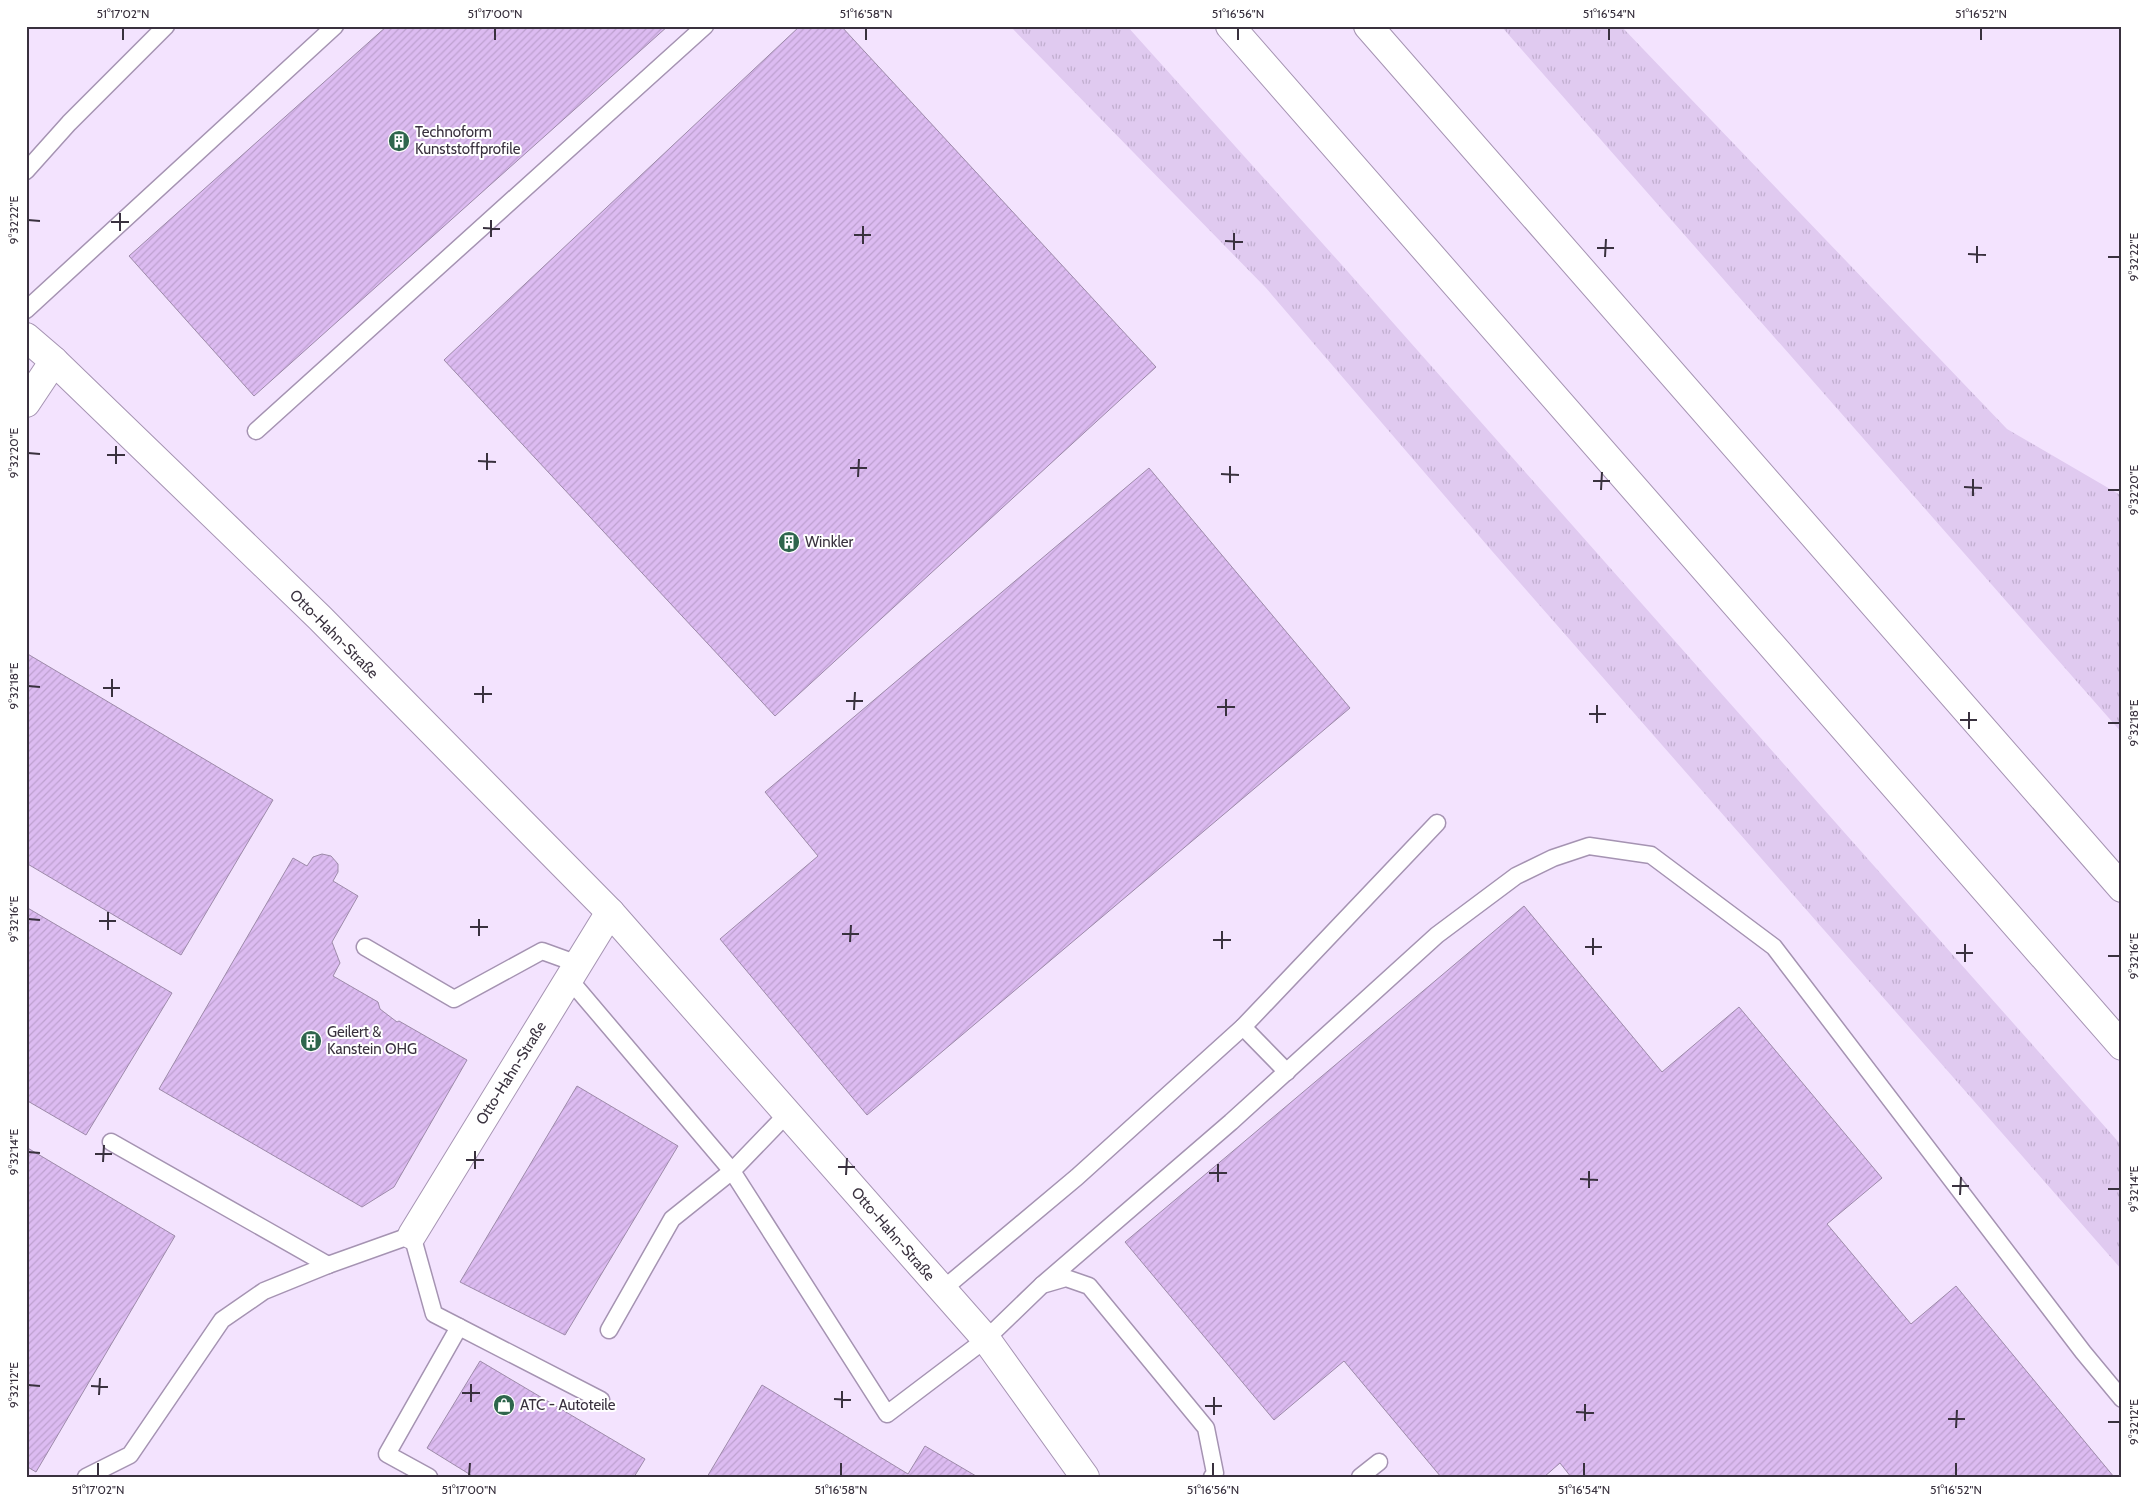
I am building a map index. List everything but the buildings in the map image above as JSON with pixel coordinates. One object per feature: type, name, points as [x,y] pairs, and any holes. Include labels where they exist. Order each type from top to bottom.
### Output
[{"type":"main road","points":[[1230,26],[2122,1046]]},
{"type":"main road","points":[[1368,26],[2122,888]]},
{"type":"main road","name":"Otto-Hahn-Straße","points":[[26,337],[54,361],[320,618],[610,912],[986,1340],[1084,1477]]},
{"type":"main road","points":[[26,402],[54,361]]},
{"type":"main road","name":"Otto-Hahn-Straße","points":[[412,1235],[610,912]]},
{"type":"lane","points":[[26,171],[69,123],[166,26]]},
{"type":"lane","points":[[26,310],[335,26]]},
{"type":"lane","points":[[256,431],[705,26]]},
{"type":"lane","points":[[942,1290],[1077,1177],[1243,1027],[1437,823]]},
{"type":"lane","points":[[365,947],[454,999],[542,951],[573,972],[732,1171],[887,1414],[986,1340],[1042,1286],[1287,1072],[1437,935],[1516,876],[1553,858],[1589,846],[1651,854],[1774,947],[2077,1344],[2122,1399]]},
{"type":"lane","points":[[1243,1027],[1287,1072]]},
{"type":"lane","points":[[609,1330],[672,1220],[732,1171],[787,1114]]},
{"type":"lane","points":[[111,1142],[328,1265]]},
{"type":"lane","points":[[86,1477],[130,1454],[222,1320],[264,1291],[328,1265],[412,1235],[434,1314],[601,1400]]},
{"type":"lane","points":[[1042,1286],[1066,1278],[1089,1286],[1206,1428],[1216,1476]]},
{"type":"lane","points":[[429,1477],[386,1454],[459,1327]]},
{"type":"lane","points":[[1360,1477],[1379,1462]]},
{"type":"green space","points":[[1010,26],[1127,26],[1341,264],[2122,1146],[2122,1270],[1492,551],[1266,288]]},
{"type":"green space","points":[[1501,26],[1621,26],[2007,429],[2122,496],[2122,733]]},
{"type":"place","name":"Technoform Kunststoffprofile","points":[[399,141]]},
{"type":"place","name":"Winkler","points":[[789,542]]},
{"type":"place","name":"Geilert & Kanstein OHG","points":[[311,1041]]},
{"type":"place","name":"ATC - Autoteile","points":[[504,1405]]}]
